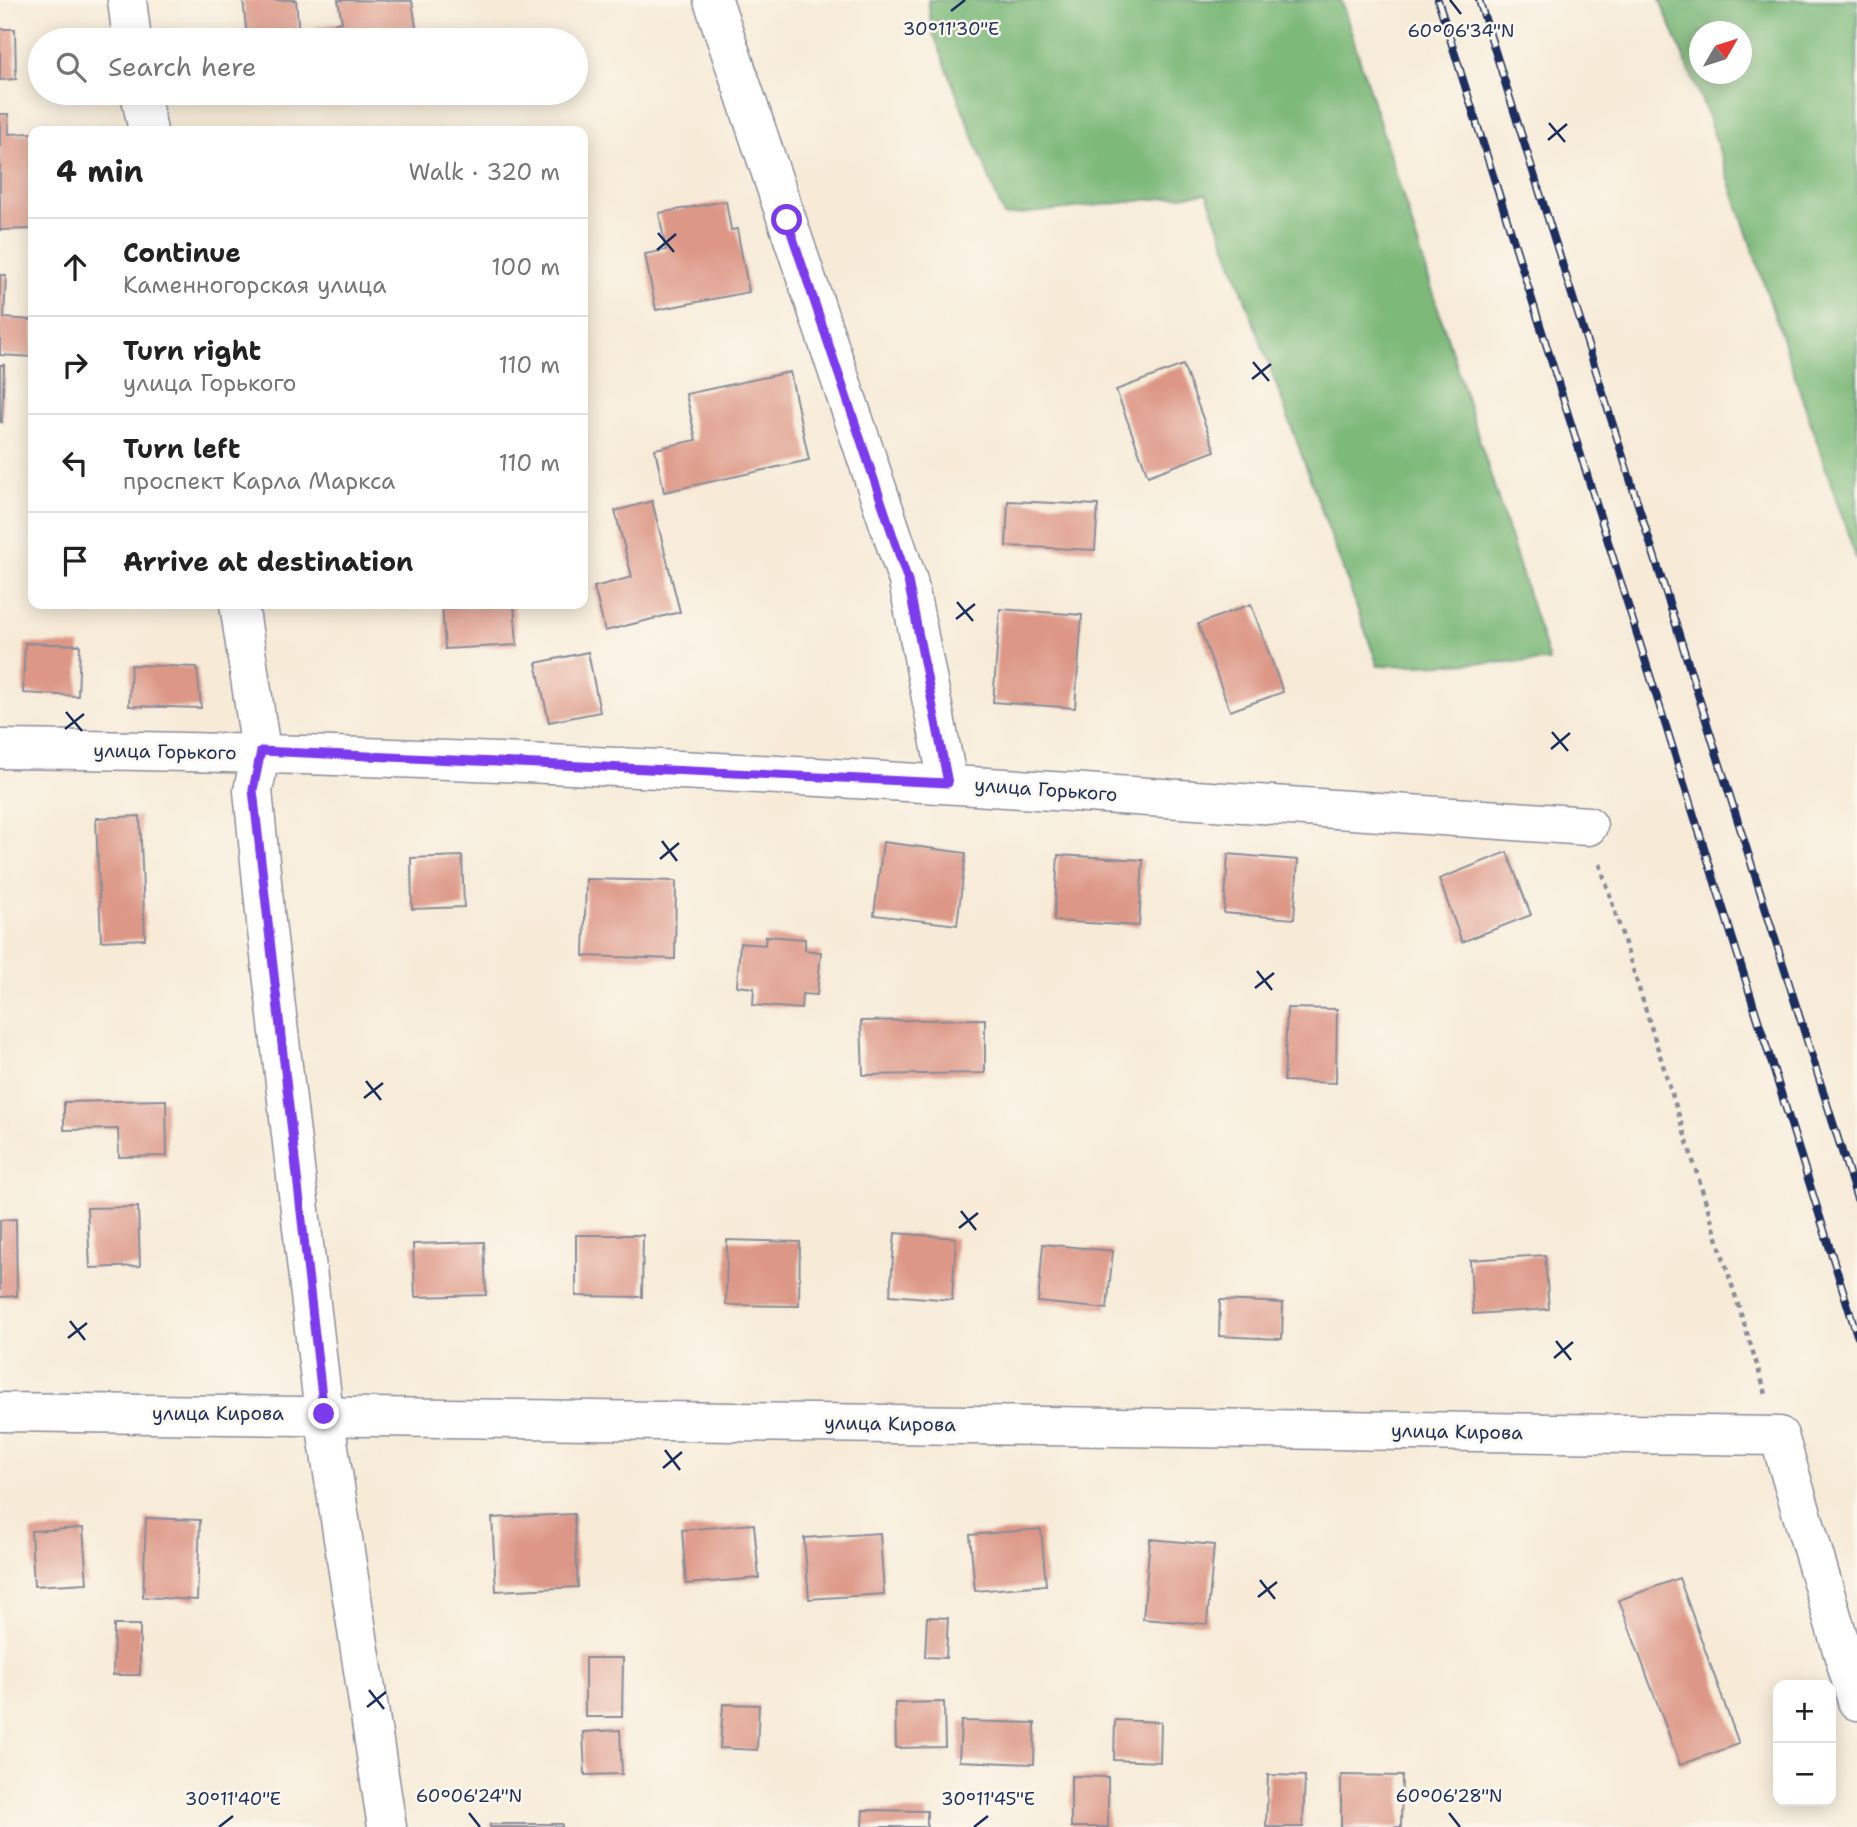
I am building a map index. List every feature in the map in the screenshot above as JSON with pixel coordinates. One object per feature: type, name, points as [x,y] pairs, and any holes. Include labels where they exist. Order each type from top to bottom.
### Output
[{"type":"street","points":[[127,0],[130,28]]},
{"type":"street","points":[[713,0],[908,581],[948,783]]},
{"type":"street","points":[[143,105],[147,126]]},
{"type":"street","points":[[240,609],[261,751],[253,790],[254,804],[324,1414],[387,1827]]},
{"type":"street","name":"улица Горького","points":[[0,749],[261,751],[948,783],[1588,826]]},
{"type":"street","name":"улица Кирова","points":[[0,1412],[324,1414],[1779,1436]]},
{"type":"street","points":[[1779,1436],[1857,1700]]},
{"type":"path","points":[[1588,826],[1779,1436]]},
{"type":"green space","points":[[928,0],[1341,0],[1549,661],[1378,666],[1207,193],[1004,216],[932,30]]},
{"type":"green space","points":[[1660,0],[1857,0],[1857,561],[1695,84],[1752,84],[1752,21],[1689,21],[1689,70]]},
{"type":"building","points":[[243,0],[296,0],[299,28],[246,28]]},
{"type":"building","points":[[338,0],[412,1],[416,28],[315,27],[342,22]]},
{"type":"building","points":[[0,29],[15,29],[16,79],[0,80]]},
{"type":"building","points":[[0,114],[8,114],[9,134],[28,133],[28,229],[0,230]]},
{"type":"building","points":[[726,201],[731,230],[737,229],[749,292],[656,310],[645,254],[666,250],[659,213]]},
{"type":"building","points":[[0,275],[6,275],[4,318],[28,320],[28,357],[0,355]]},
{"type":"building","points":[[0,365],[4,365],[2,422],[0,422]]},
{"type":"building","points":[[1183,365],[1215,451],[1148,476],[1116,390]]},
{"type":"building","points":[[790,372],[809,460],[664,492],[655,449],[696,440],[686,394]]},
{"type":"building","points":[[652,501],[680,612],[605,631],[594,587],[632,577],[615,511]]},
{"type":"building","points":[[1008,501],[1098,505],[1095,550],[1006,546]]},
{"type":"building","points":[[1251,604],[1283,692],[1230,711],[1198,624]]},
{"type":"building","points":[[442,609],[514,609],[517,645],[445,649]]},
{"type":"building","points":[[1000,609],[1082,615],[1075,708],[993,702]]},
{"type":"building","points":[[25,643],[80,645],[78,696],[23,693]]},
{"type":"building","points":[[588,652],[600,712],[549,722],[536,663]]},
{"type":"building","points":[[131,665],[197,667],[201,708],[129,706]]},
{"type":"building","points":[[140,816],[145,939],[101,941],[96,818]]},
{"type":"building","points":[[883,842],[966,853],[957,925],[874,915]]},
{"type":"building","points":[[1507,852],[1531,915],[1462,942],[1439,879]]},
{"type":"building","points":[[1228,854],[1298,860],[1294,919],[1224,913]]},
{"type":"building","points":[[1058,855],[1143,860],[1139,926],[1054,921]]},
{"type":"building","points":[[462,856],[464,907],[412,909],[411,858]]},
{"type":"building","points":[[586,879],[676,881],[675,959],[584,956]]},
{"type":"building","points":[[766,936],[805,939],[805,950],[821,952],[817,995],[802,994],[801,1009],[753,1005],[754,988],[737,986],[740,943],[765,945]]},
{"type":"building","points":[[1287,1008],[1337,1009],[1336,1083],[1284,1081]]},
{"type":"building","points":[[985,1019],[985,1073],[863,1075],[861,1021]]},
{"type":"building","points":[[166,1100],[167,1156],[119,1157],[118,1129],[64,1130],[64,1102]]},
{"type":"building","points":[[138,1207],[140,1266],[90,1268],[87,1208]]},
{"type":"building","points":[[16,1219],[17,1296],[0,1297],[0,1220]]},
{"type":"building","points":[[895,1233],[956,1238],[952,1300],[890,1295]]},
{"type":"building","points":[[576,1235],[643,1235],[642,1297],[576,1296]]},
{"type":"building","points":[[727,1240],[800,1242],[799,1306],[726,1305]]},
{"type":"building","points":[[484,1242],[486,1295],[415,1297],[413,1244]]},
{"type":"building","points":[[1043,1244],[1113,1251],[1107,1309],[1038,1302]]},
{"type":"building","points":[[1545,1255],[1549,1309],[1473,1314],[1470,1260]]},
{"type":"building","points":[[1220,1300],[1283,1303],[1282,1339],[1219,1336]]},
{"type":"building","points":[[574,1514],[578,1587],[496,1591],[492,1518]]},
{"type":"building","points":[[146,1518],[200,1520],[197,1600],[143,1597]]},
{"type":"building","points":[[754,1524],[759,1578],[686,1584],[682,1530]]},
{"type":"building","points":[[83,1528],[87,1583],[34,1586],[31,1531]]},
{"type":"building","points":[[1041,1529],[1046,1585],[975,1591],[970,1535]]},
{"type":"building","points":[[880,1533],[884,1594],[809,1599],[804,1538]]},
{"type":"building","points":[[1150,1539],[1214,1545],[1207,1624],[1143,1619]]},
{"type":"building","points":[[1679,1578],[1739,1744],[1680,1765],[1619,1600]]},
{"type":"building","points":[[927,1617],[948,1618],[946,1658],[925,1657]]},
{"type":"building","points":[[114,1625],[140,1625],[140,1675],[113,1675]]},
{"type":"building","points":[[585,1658],[623,1658],[622,1717],[585,1717]]},
{"type":"building","points":[[944,1702],[945,1747],[896,1748],[895,1703]]},
{"type":"building","points":[[723,1704],[759,1705],[757,1750],[720,1748]]},
{"type":"building","points":[[1115,1720],[1161,1722],[1160,1762],[1114,1760]]},
{"type":"building","points":[[961,1721],[1035,1723],[1034,1764],[959,1761]]},
{"type":"building","points":[[620,1730],[622,1774],[585,1775],[583,1732]]},
{"type":"building","points":[[1268,1775],[1305,1776],[1303,1827],[1266,1827]]},
{"type":"building","points":[[1341,1775],[1402,1776],[1401,1827],[1341,1827]]},
{"type":"building","points":[[1071,1776],[1108,1777],[1108,1827],[1071,1827]]},
{"type":"building","points":[[863,1810],[927,1811],[927,1827],[862,1827]]},
{"type":"building","points":[[490,1824],[562,1824],[562,1827],[490,1827]]},
{"type":"railway","points":[[1438,0],[1857,1335]]},
{"type":"railway","points":[[1479,0],[1857,1199]]},
{"type":"route","points":[[324,1414],[253,790],[261,751],[948,783],[908,581],[787,220]]}]
